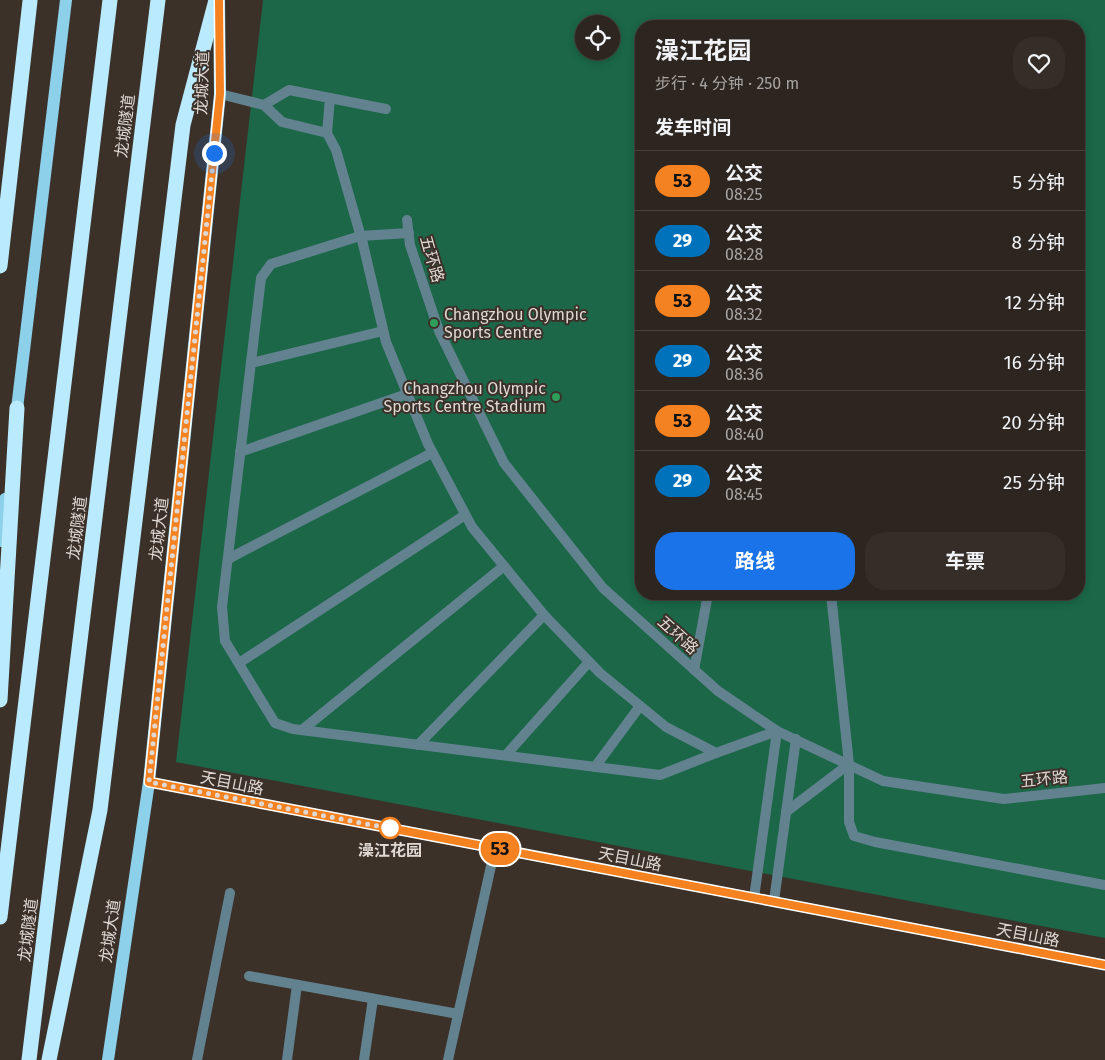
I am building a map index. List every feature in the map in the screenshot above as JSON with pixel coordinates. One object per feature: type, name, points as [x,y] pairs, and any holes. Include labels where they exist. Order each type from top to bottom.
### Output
[{"type":"highway","name":"龙城隧道","points":[[0,917],[110,0]]},
{"type":"highway","name":"龙城隧道","points":[[29,1060],[158,0]]},
{"type":"highway","points":[[49,1060],[100,810],[183,125],[218,0]]},
{"type":"highway","points":[[0,266],[30,1]]},
{"type":"highway","points":[[0,700],[17,408]]},
{"type":"main road","points":[[0,541],[66,0]]},
{"type":"main road","name":"龙城大道","points":[[108,1060],[149,782],[220,94],[218,0]]},
{"type":"street","name":"天目山路","points":[[149,782],[1105,965]]},
{"type":"lane","points":[[264,104],[289,90],[386,109]]},
{"type":"lane","points":[[220,94],[264,104],[282,122],[327,133]]},
{"type":"lane","points":[[330,98],[327,133],[336,150],[360,236],[383,332],[432,453],[472,527],[544,615],[588,662],[666,727],[716,753]]},
{"type":"lane","name":"五环路","points":[[408,220],[410,245],[439,331],[504,463],[603,588],[718,691],[777,730],[883,781],[1004,799],[1105,788]]},
{"type":"lane","points":[[409,234],[360,236],[271,264],[261,278],[222,607],[225,641],[275,722],[293,729],[660,775],[777,730],[754,898]]},
{"type":"lane","points":[[251,363],[383,332]]},
{"type":"lane","points":[[240,452],[407,394]]},
{"type":"lane","points":[[228,559],[432,453]]},
{"type":"lane","points":[[239,663],[465,515]]},
{"type":"lane","points":[[302,730],[504,566]]},
{"type":"lane","points":[[694,670],[707,600]]},
{"type":"lane","points":[[832,600],[849,764],[849,822],[854,836],[875,842],[1105,885]]},
{"type":"lane","points":[[418,745],[544,615]]},
{"type":"lane","points":[[506,755],[588,662]]},
{"type":"lane","points":[[595,767],[640,706]]},
{"type":"lane","points":[[774,901],[796,739]]},
{"type":"lane","points":[[786,812],[849,764]]},
{"type":"lane","points":[[448,1060],[495,848]]},
{"type":"lane","points":[[197,1060],[230,893]]},
{"type":"lane","points":[[248,976],[458,1014]]},
{"type":"lane","points":[[287,1060],[297,985]]},
{"type":"lane","points":[[364,1060],[373,998]]},
{"type":"green space","name":"Changzhou Olympic Sports Centre","points":[[263,0],[1105,0],[1105,938],[176,762]]},
{"type":"bus line","name":"53","points":[[219,0],[220,94],[149,782],[1105,965]]},
{"type":"place","name":"Changzhou Olympic Sports Centre","points":[[434,323]]},
{"type":"place","name":"Changzhou Olympic Sports Centre Stadium","points":[[556,397]]},
{"type":"place","name":"澡江花园","points":[[390,828]]},
{"type":"route","points":[[214,153],[149,782],[398,830],[390,828]]}]
